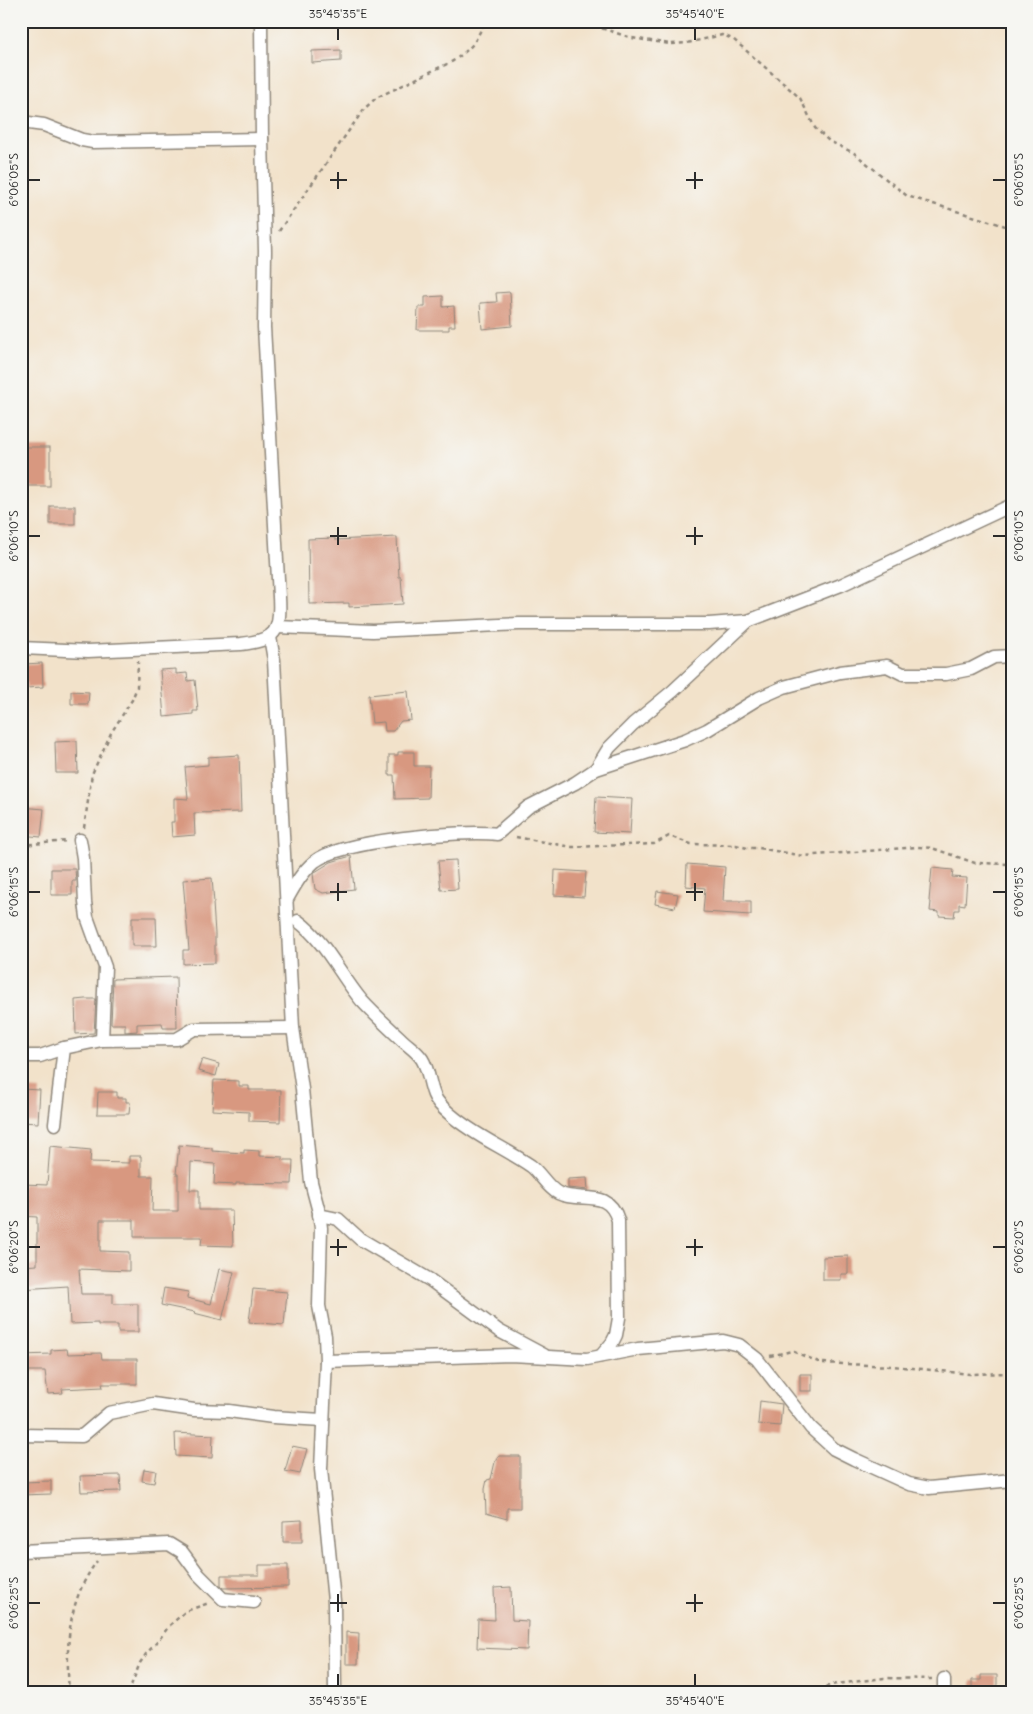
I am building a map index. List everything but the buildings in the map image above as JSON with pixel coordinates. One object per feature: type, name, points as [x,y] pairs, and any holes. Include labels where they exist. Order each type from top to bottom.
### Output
[{"type":"street","points":[[262,21],[264,327],[280,597],[280,616],[274,632],[274,660],[293,1028],[302,1089],[310,1173],[321,1228],[319,1306],[325,1336],[326,1360],[321,1469],[334,1601],[335,1693]]},
{"type":"street","points":[[21,122],[56,128],[82,140],[93,142],[262,139]]},
{"type":"street","points":[[21,648],[59,651],[241,644],[258,642],[274,632],[373,631],[519,624],[709,624],[748,621],[841,584],[1012,506]]},
{"type":"street","points":[[596,770],[609,748],[621,736],[674,691],[748,621]]},
{"type":"street","points":[[287,899],[300,876],[314,862],[326,855],[362,845],[396,839],[466,834],[497,834],[528,807],[596,770],[684,740],[706,730],[759,698],[805,681],[840,672],[887,666],[903,674],[946,674],[971,669],[994,657],[1012,656]]},
{"type":"street","points":[[80,840],[87,918],[105,967],[102,1040]]},
{"type":"street","points":[[298,921],[334,961],[362,1000],[421,1058],[429,1075],[434,1096],[452,1116],[532,1167],[557,1192],[564,1195],[602,1200],[611,1205],[615,1210],[618,1220],[619,1318],[616,1335],[601,1356]]},
{"type":"street","points":[[21,1056],[40,1056],[64,1048],[102,1040],[177,1039],[194,1029],[293,1028]]},
{"type":"street","points":[[55,1124],[64,1048]]},
{"type":"street","points":[[319,1215],[338,1219],[360,1239],[430,1280],[499,1331],[549,1357]]},
{"type":"street","points":[[326,1360],[511,1355],[587,1358],[638,1349],[723,1341],[739,1346],[757,1359],[811,1428],[834,1449],[854,1459],[908,1484],[929,1488],[1012,1480]]},
{"type":"street","points":[[21,1435],[82,1436],[109,1413],[153,1404],[194,1410],[229,1411],[273,1417],[322,1420]]},
{"type":"street","points":[[21,1551],[170,1544],[182,1552],[199,1575],[223,1599],[254,1602]]},
{"type":"street","points":[[944,1679],[944,1693]]},
{"type":"path","points":[[265,251],[364,110],[376,98],[462,55],[473,46],[485,21]]},
{"type":"path","points":[[578,21],[632,38],[670,44],[686,43],[722,35],[733,39],[800,98],[815,128],[829,141],[854,153],[906,196],[1012,228]]},
{"type":"path","points":[[21,845],[80,840],[86,823],[92,774],[110,733],[132,700],[138,687],[138,649]]},
{"type":"path","points":[[497,834],[572,847],[654,844],[669,836],[691,844],[736,845],[803,856],[918,847],[932,848],[975,863],[1012,864]]},
{"type":"path","points":[[757,1359],[792,1351],[821,1363],[893,1366],[970,1374],[1012,1373]]},
{"type":"path","points":[[69,1693],[71,1618],[77,1596],[88,1574],[107,1548]]},
{"type":"path","points":[[128,1693],[140,1663],[169,1626],[186,1610],[223,1599]]},
{"type":"path","points":[[802,1693],[836,1684],[884,1678],[944,1679]]}]
